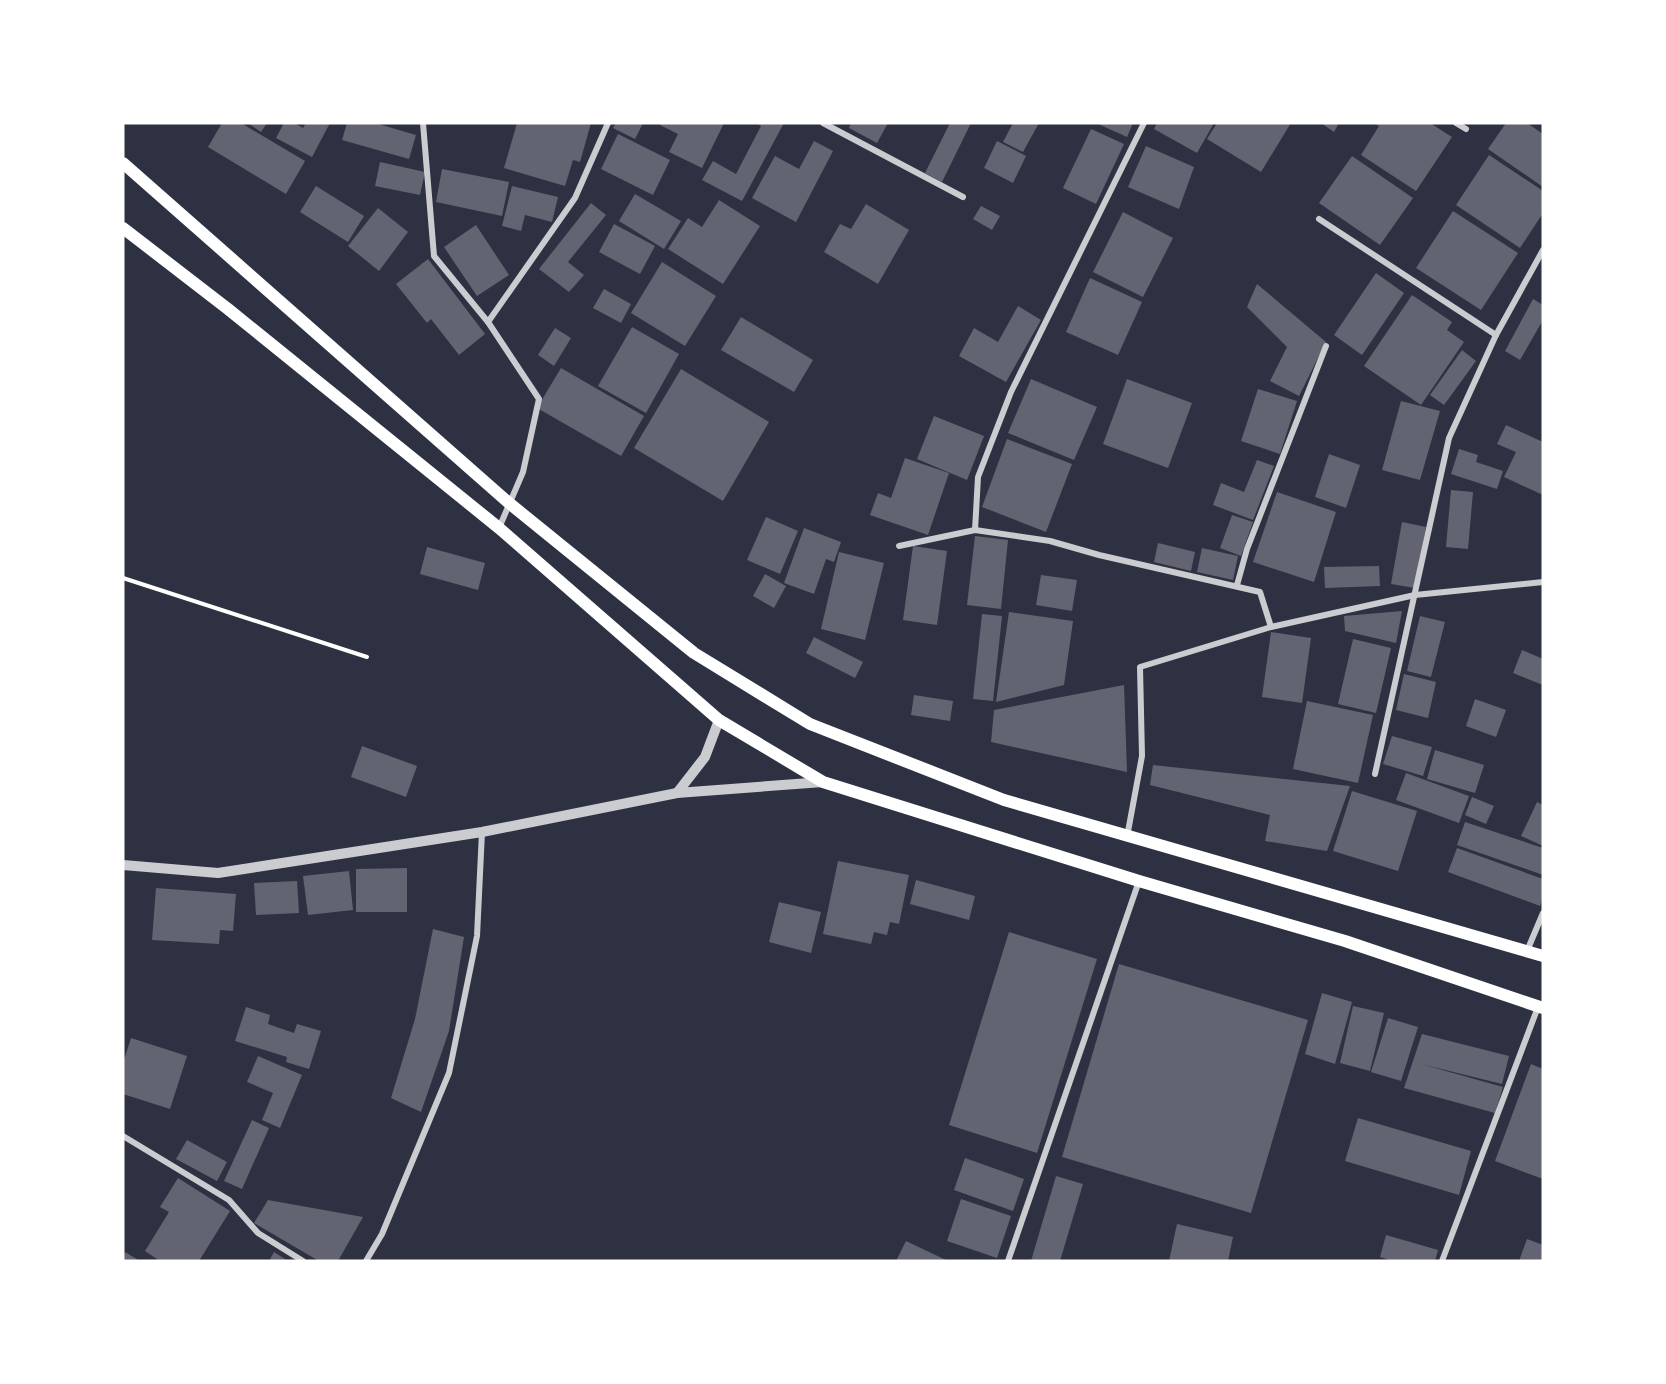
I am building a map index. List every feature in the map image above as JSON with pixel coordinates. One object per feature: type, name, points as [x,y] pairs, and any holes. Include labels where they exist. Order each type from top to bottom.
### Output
[{"type":"main road","points":[[123,164],[509,503],[694,653],[810,724],[1004,800],[1127,837],[1356,900],[1543,956]]},
{"type":"main road","points":[[123,228],[228,309],[499,528],[719,720],[823,782],[1139,882],[1345,940],[1541,1007]]},
{"type":"street","points":[[423,123],[434,256],[488,322],[539,399],[523,472],[499,528]]},
{"type":"street","points":[[488,322],[575,198],[608,123]]},
{"type":"street","points":[[823,123],[963,197]]},
{"type":"street","points":[[975,530],[978,477],[1011,392],[1144,123]]},
{"type":"street","points":[[1456,123],[1466,129]]},
{"type":"street","points":[[1319,219],[1496,335]]},
{"type":"street","points":[[1375,774],[1449,438],[1496,335],[1543,250]]},
{"type":"street","points":[[1237,585],[1247,549],[1326,346]]},
{"type":"street","points":[[899,546],[975,530],[1050,541],[1099,555],[1260,592],[1271,627]]},
{"type":"street","points":[[1127,837],[1142,756],[1140,667],[1271,627],[1416,595],[1543,582]]},
{"type":"street","points":[[676,793],[705,757],[719,720]]},
{"type":"street","points":[[123,865],[218,873],[482,832],[676,793],[823,782]]},
{"type":"street","points":[[366,1261],[382,1234],[449,1073],[477,936],[482,832]]},
{"type":"street","points":[[1008,1261],[1139,882]]},
{"type":"street","points":[[1527,951],[1543,913]]},
{"type":"street","points":[[1442,1261],[1541,1007]]},
{"type":"street","points":[[123,1136],[229,1200],[258,1233],[303,1261]]},
{"type":"path","points":[[123,578],[367,657]]},
{"type":"building","points":[[222,123],[241,123],[305,161],[286,194],[208,147]]},
{"type":"building","points":[[248,123],[267,123],[261,132]]},
{"type":"building","points":[[284,123],[294,123],[303,128],[306,123],[330,123],[312,157],[276,138]]},
{"type":"building","points":[[347,123],[375,123],[416,135],[409,159],[342,140]]},
{"type":"building","points":[[517,123],[591,123],[580,162],[573,160],[565,186],[504,168]]},
{"type":"building","points":[[616,123],[643,123],[635,139],[613,128]]},
{"type":"building","points":[[661,123],[724,123],[702,168],[669,152],[678,134],[660,125]]},
{"type":"building","points":[[756,123],[784,123],[742,201],[702,180],[713,161],[736,174],[761,126]]},
{"type":"building","points":[[851,123],[888,123],[877,143],[849,128]]},
{"type":"building","points":[[950,123],[971,123],[942,182],[925,173]]},
{"type":"building","points":[[1013,123],[1039,123],[1023,152],[1003,142]]},
{"type":"building","points":[[1096,123],[1133,123],[1127,137]]},
{"type":"building","points":[[1157,123],[1214,123],[1197,153],[1154,129]]},
{"type":"building","points":[[1217,123],[1291,123],[1261,172],[1207,139]]},
{"type":"building","points":[[1321,123],[1339,123],[1334,132]]},
{"type":"building","points":[[1374,123],[1430,123],[1452,137],[1416,191],[1361,155],[1379,126]]},
{"type":"building","points":[[1506,123],[1527,123],[1543,134],[1543,187],[1488,149]]},
{"type":"building","points":[[1091,129],[1124,144],[1096,204],[1063,188]]},
{"type":"building","points":[[618,134],[670,160],[653,195],[601,169]]},
{"type":"building","points":[[814,141],[833,151],[796,222],[752,198],[775,156],[799,169]]},
{"type":"building","points":[[997,141],[1026,156],[1013,183],[984,168]]},
{"type":"building","points":[[1146,146],[1194,167],[1179,209],[1128,187]]},
{"type":"building","points":[[1489,155],[1543,191],[1543,213],[1520,248],[1456,205]]},
{"type":"building","points":[[1352,156],[1413,198],[1380,245],[1319,203]]},
{"type":"building","points":[[380,162],[425,172],[420,195],[375,186]]},
{"type":"building","points":[[442,169],[509,182],[502,216],[436,202]]},
{"type":"building","points":[[316,186],[364,216],[348,242],[300,212]]},
{"type":"building","points":[[512,186],[558,197],[552,222],[525,215],[521,231],[502,226]]},
{"type":"building","points":[[635,194],[681,221],[664,249],[619,221]]},
{"type":"building","points":[[719,200],[760,226],[723,284],[668,249],[688,218],[702,227]]},
{"type":"building","points":[[591,203],[606,215],[568,262],[584,275],[569,292],[539,269]]},
{"type":"building","points":[[866,204],[909,230],[878,284],[824,252],[840,224],[851,229]]},
{"type":"building","points":[[981,206],[1000,216],[992,230],[973,219]]},
{"type":"building","points":[[378,208],[408,232],[379,271],[348,246]]},
{"type":"building","points":[[1453,211],[1518,253],[1481,310],[1416,268]]},
{"type":"building","points":[[1123,212],[1173,238],[1143,297],[1093,272]]},
{"type":"building","points":[[614,224],[655,246],[640,274],[599,252]]},
{"type":"building","points":[[476,225],[509,275],[477,296],[444,247]]},
{"type":"building","points":[[428,259],[485,334],[459,355],[431,319],[427,323],[396,284]]},
{"type":"building","points":[[662,262],[716,296],[685,346],[631,313]]},
{"type":"building","points":[[1376,273],[1404,293],[1362,355],[1334,335]]},
{"type":"building","points":[[1090,278],[1142,302],[1118,355],[1066,332]]},
{"type":"building","points":[[1257,284],[1326,342],[1299,396],[1270,381],[1287,347],[1247,307]]},
{"type":"building","points":[[604,289],[631,304],[621,323],[593,308]]},
{"type":"building","points":[[1412,295],[1452,322],[1447,330],[1464,342],[1421,405],[1364,366]]},
{"type":"building","points":[[1533,299],[1543,305],[1543,320],[1520,360],[1505,351]]},
{"type":"building","points":[[1018,306],[1041,320],[1006,382],[959,356],[974,328],[998,342]]},
{"type":"building","points":[[741,317],[813,360],[794,392],[721,350]]},
{"type":"building","points":[[632,327],[679,354],[646,413],[598,386]]},
{"type":"building","points":[[555,328],[571,338],[554,366],[538,355]]},
{"type":"building","points":[[1462,350],[1476,361],[1444,405],[1430,395]]},
{"type":"building","points":[[561,368],[644,416],[621,456],[537,408]]},
{"type":"building","points":[[681,369],[769,422],[723,501],[634,448]]},
{"type":"building","points":[[1031,379],[1097,407],[1074,460],[1008,433]]},
{"type":"building","points":[[1127,379],[1192,403],[1168,468],[1103,444]]},
{"type":"building","points":[[1258,389],[1297,401],[1280,454],[1241,441]]},
{"type":"building","points":[[1401,401],[1440,411],[1420,480],[1382,470]]},
{"type":"building","points":[[934,416],[984,436],[967,480],[917,459]]},
{"type":"building","points":[[1506,425],[1543,442],[1543,495],[1504,477],[1516,452],[1497,444]]},
{"type":"building","points":[[1007,439],[1072,464],[1046,532],[982,507]]},
{"type":"building","points":[[1459,449],[1478,455],[1476,462],[1503,471],[1497,489],[1451,474]]},
{"type":"building","points":[[1329,454],[1360,465],[1346,508],[1315,497]]},
{"type":"building","points":[[905,458],[949,473],[928,535],[870,515],[878,493],[891,498]]},
{"type":"building","points":[[1257,460],[1274,466],[1253,520],[1213,505],[1221,483],[1244,492]]},
{"type":"building","points":[[1451,490],[1473,492],[1468,549],[1446,547]]},
{"type":"building","points":[[1277,492],[1336,512],[1314,582],[1253,562]]},
{"type":"building","points":[[1232,515],[1253,522],[1241,556],[1220,548]]},
{"type":"building","points":[[766,517],[798,531],[780,574],[747,560]]},
{"type":"building","points":[[1402,522],[1426,527],[1415,588],[1391,584]]},
{"type":"building","points":[[804,528],[841,542],[834,562],[826,559],[814,594],[784,583]]},
{"type":"building","points":[[975,536],[1008,540],[1001,609],[967,605]]},
{"type":"building","points":[[1158,543],[1195,552],[1191,571],[1154,562]]},
{"type":"building","points":[[913,546],[947,551],[937,625],[903,620]]},
{"type":"building","points":[[427,547],[485,563],[478,590],[420,574]]},
{"type":"building","points":[[1202,548],[1238,556],[1233,580],[1197,572]]},
{"type":"building","points":[[839,552],[884,563],[865,640],[821,629]]},
{"type":"building","points":[[1379,566],[1380,586],[1325,588],[1324,567]]},
{"type":"building","points":[[765,574],[786,586],[774,608],[753,596]]},
{"type":"building","points":[[1041,575],[1077,580],[1072,611],[1036,605]]},
{"type":"building","points":[[1402,611],[1396,643],[1345,631],[1344,616]]},
{"type":"building","points":[[1009,612],[1073,621],[1064,685],[996,702]]},
{"type":"building","points":[[982,614],[1002,616],[993,701],[973,699]]},
{"type":"building","points":[[1420,616],[1445,622],[1431,677],[1407,671]]},
{"type":"building","points":[[1271,632],[1311,638],[1302,703],[1262,697]]},
{"type":"building","points":[[814,637],[863,662],[855,678],[806,653]]},
{"type":"building","points":[[1353,639],[1391,648],[1376,713],[1338,704]]},
{"type":"building","points":[[1522,650],[1543,659],[1543,685],[1513,673]]},
{"type":"building","points":[[1404,674],[1436,682],[1428,718],[1396,710]]},
{"type":"building","points":[[1124,685],[1127,772],[991,742],[994,710]]},
{"type":"building","points":[[914,695],[953,701],[950,721],[911,715]]},
{"type":"building","points":[[1475,699],[1506,710],[1496,737],[1466,726]]},
{"type":"building","points":[[1307,701],[1373,715],[1358,783],[1293,769]]},
{"type":"building","points":[[1392,736],[1432,747],[1423,776],[1383,764]]},
{"type":"building","points":[[362,746],[417,766],[406,797],[351,777]]},
{"type":"building","points":[[1435,750],[1484,765],[1475,793],[1427,779]]},
{"type":"building","points":[[1153,765],[1350,786],[1327,851],[1265,841],[1270,815],[1150,785]]},
{"type":"building","points":[[1406,773],[1469,796],[1459,823],[1396,800]]},
{"type":"building","points":[[1352,791],[1417,811],[1398,871],[1333,851]]},
{"type":"building","points":[[1472,797],[1494,806],[1486,824],[1465,815]]},
{"type":"building","points":[[1537,802],[1543,805],[1543,846],[1521,836]]},
{"type":"building","points":[[1465,822],[1543,848],[1543,875],[1457,845]]},
{"type":"building","points":[[1457,848],[1543,879],[1543,896],[1540,906],[1448,872]]},
{"type":"building","points":[[838,861],[909,875],[899,924],[890,922],[887,935],[874,932],[871,944],[823,934]]},
{"type":"building","points":[[407,868],[407,912],[356,912],[356,869]]},
{"type":"building","points":[[349,871],[353,910],[308,915],[303,876]]},
{"type":"building","points":[[916,880],[975,896],[969,920],[910,904]]},
{"type":"building","points":[[297,881],[299,913],[256,915],[254,883]]},
{"type":"building","points":[[156,888],[236,894],[233,931],[220,930],[219,944],[152,940]]},
{"type":"building","points":[[779,902],[821,912],[811,953],[769,942]]},
{"type":"building","points":[[433,929],[464,937],[449,1031],[421,1112],[391,1098],[415,1019]]},
{"type":"building","points":[[1009,932],[1097,959],[1037,1153],[949,1125]]},
{"type":"building","points":[[1119,964],[1308,1020],[1251,1213],[1062,1157]]},
{"type":"building","points":[[1322,993],[1352,1002],[1335,1064],[1305,1054]]},
{"type":"building","points":[[1353,1006],[1384,1013],[1370,1071],[1340,1063]]},
{"type":"building","points":[[246,1007],[270,1015],[268,1024],[294,1033],[297,1024],[321,1031],[309,1069],[286,1062],[287,1057],[235,1041]]},
{"type":"building","points":[[1388,1018],[1418,1027],[1401,1081],[1371,1072]]},
{"type":"building","points":[[1422,1034],[1509,1056],[1502,1084],[1421,1064],[1503,1087],[1495,1113],[1404,1088]]},
{"type":"building","points":[[131,1038],[187,1056],[170,1109],[123,1094],[123,1063]]},
{"type":"building","points":[[258,1056],[302,1075],[280,1128],[262,1120],[273,1093],[247,1082]]},
{"type":"building","points":[[1531,1064],[1543,1069],[1543,1179],[1495,1161]]},
{"type":"building","points":[[1358,1118],[1471,1151],[1459,1195],[1345,1161]]},
{"type":"building","points":[[252,1120],[269,1128],[242,1189],[224,1181]]},
{"type":"building","points":[[187,1140],[227,1162],[217,1181],[176,1159]]},
{"type":"building","points":[[965,1158],[1024,1179],[1013,1211],[954,1190]]},
{"type":"building","points":[[1056,1176],[1083,1184],[1060,1261],[1031,1261]]},
{"type":"building","points":[[178,1178],[230,1211],[199,1261],[160,1261],[145,1251],[169,1212],[160,1207]]},
{"type":"building","points":[[961,1199],[1011,1216],[997,1258],[947,1241]]},
{"type":"building","points":[[268,1200],[363,1217],[338,1261],[319,1261],[254,1223]]},
{"type":"building","points":[[1177,1224],[1233,1237],[1228,1261],[1169,1261]]},
{"type":"building","points":[[1386,1235],[1438,1250],[1435,1261],[1393,1261],[1380,1257]]},
{"type":"building","points":[[1527,1239],[1543,1245],[1543,1261],[1519,1261]]},
{"type":"building","points":[[906,1241],[948,1261],[896,1261]]},
{"type":"building","points":[[125,1252],[140,1261],[123,1261]]},
{"type":"building","points":[[274,1252],[288,1261],[269,1261]]}]
